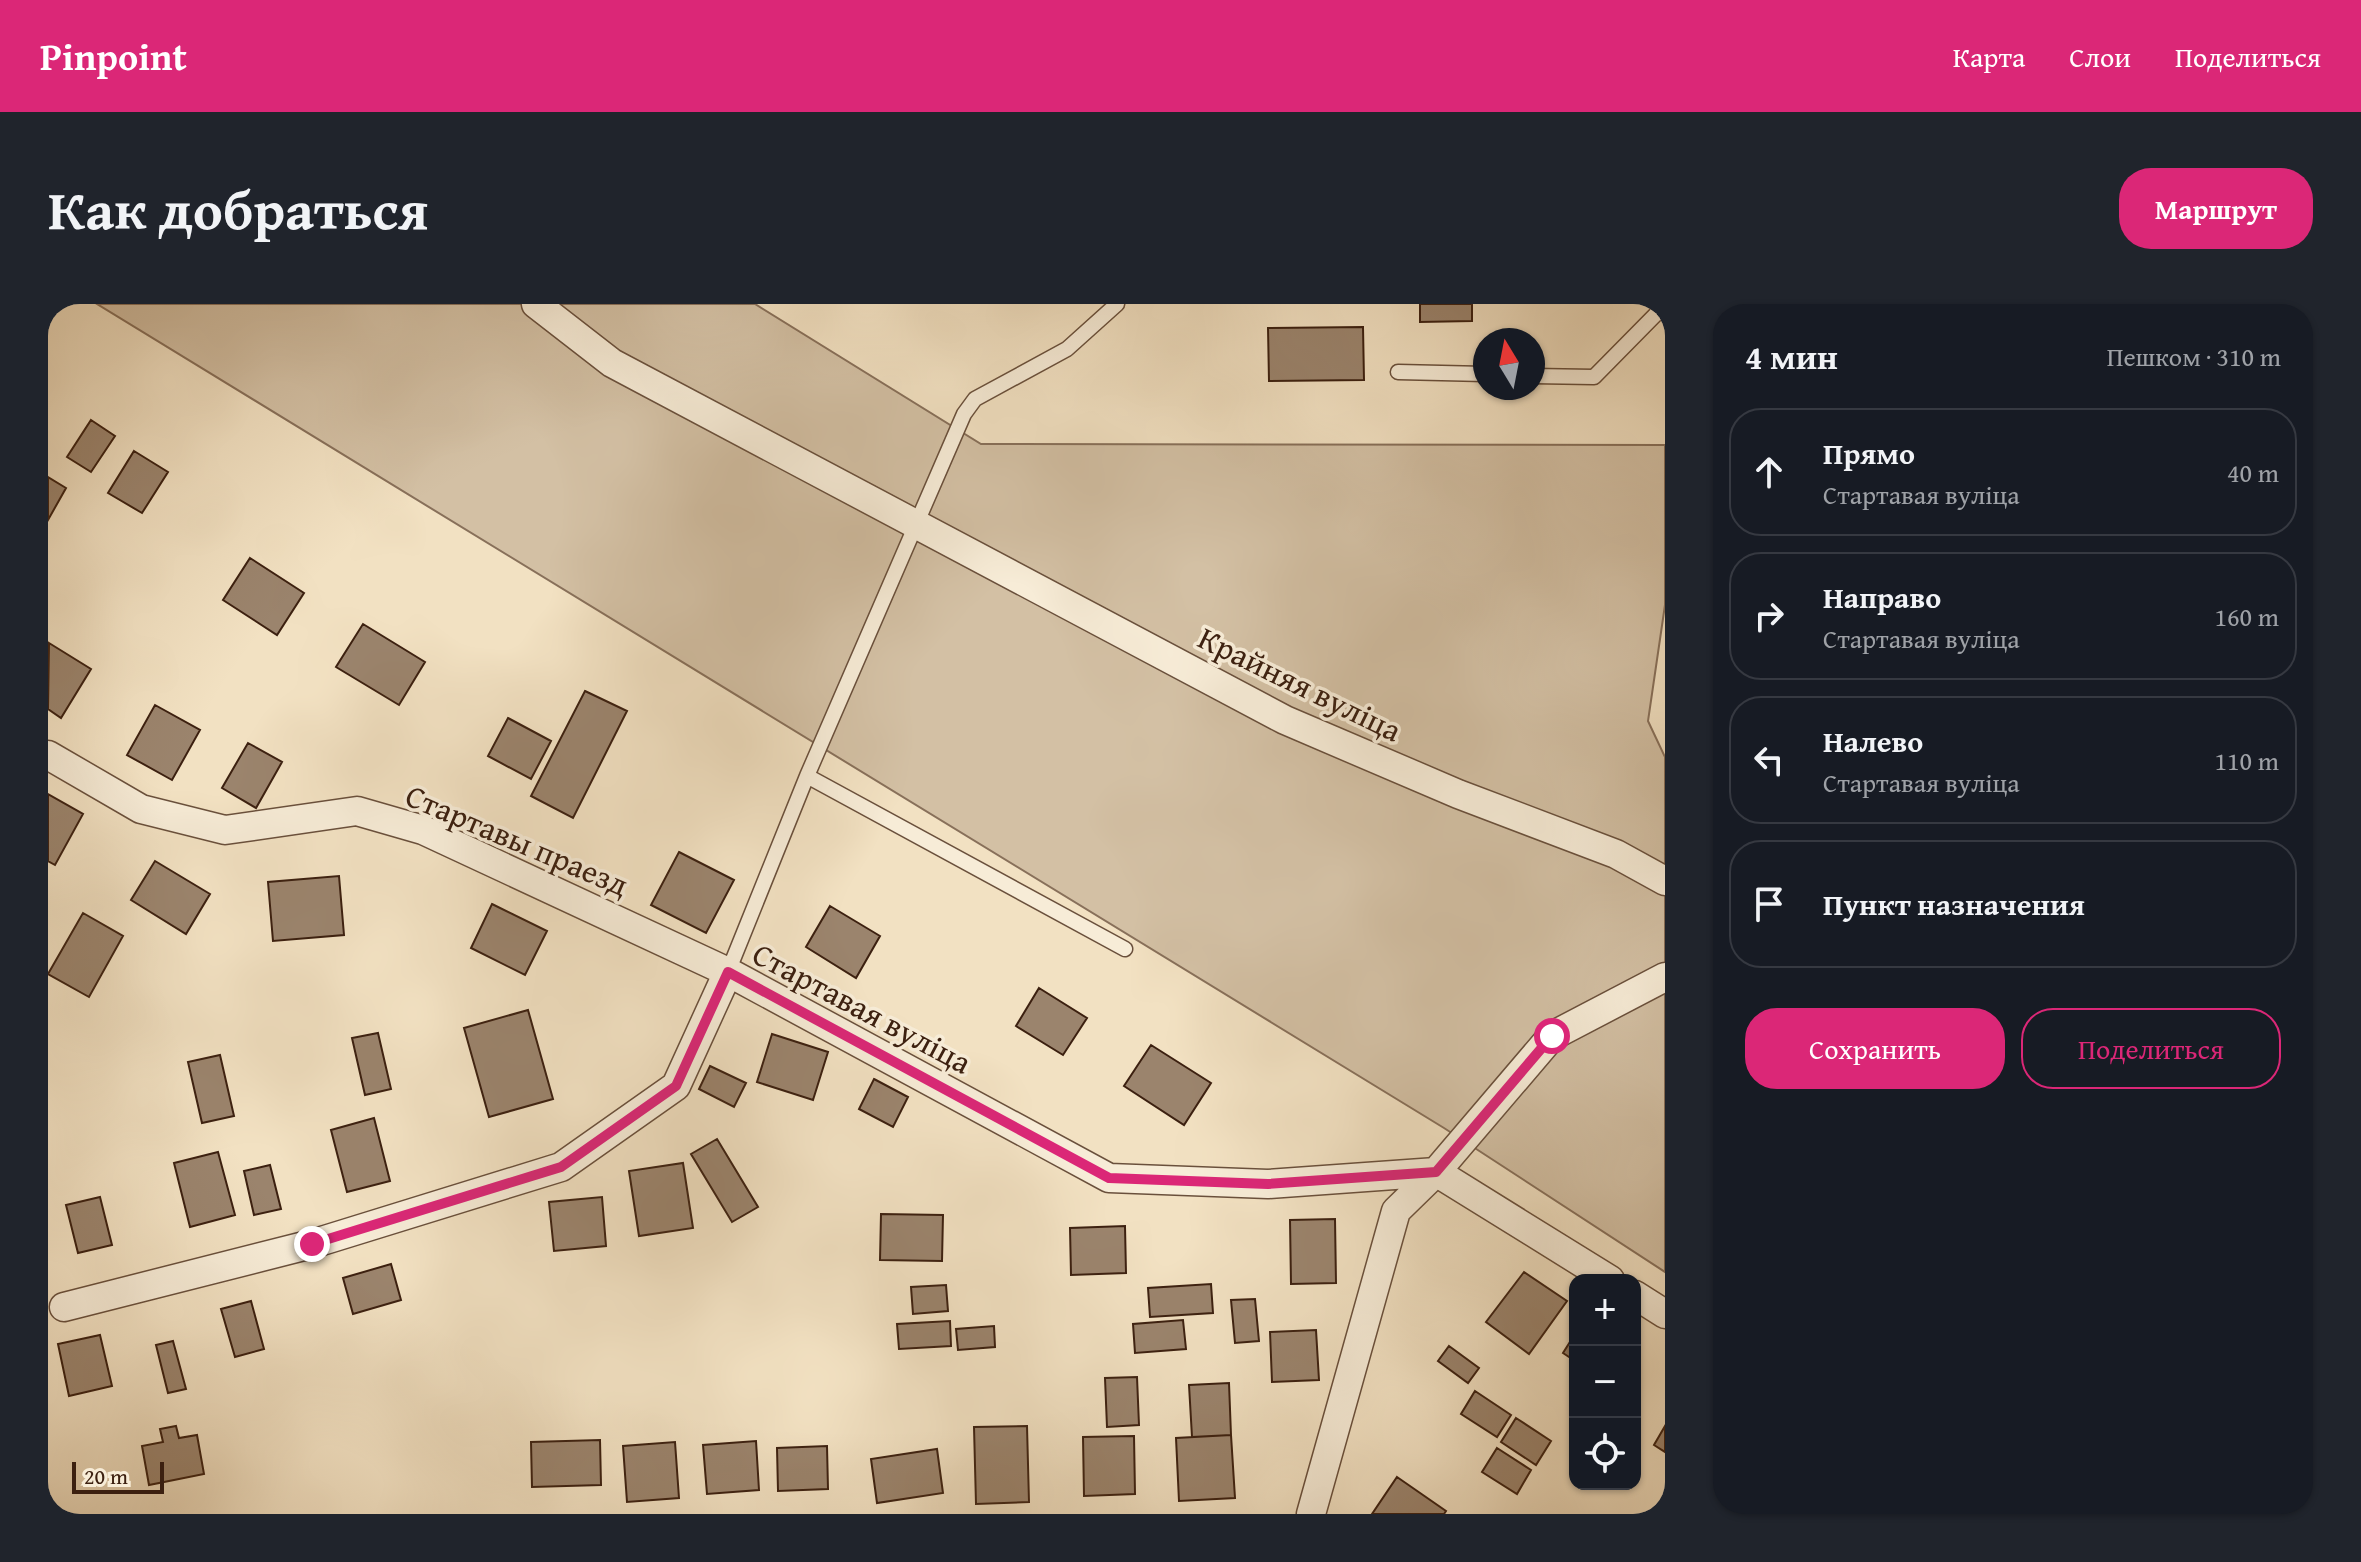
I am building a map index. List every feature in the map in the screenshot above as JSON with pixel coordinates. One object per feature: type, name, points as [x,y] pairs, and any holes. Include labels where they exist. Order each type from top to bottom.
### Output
[{"type":"street","name":"Крайняя вуліца","points":[[536,304],[612,363],[1285,720],[1458,794],[1616,854],[1665,881]]},
{"type":"street","name":"Стартавы праезд","points":[[48,755],[141,809],[225,830],[357,811],[423,830],[728,972]]},
{"type":"street","name":"Стартавая вуліца","points":[[64,1307],[312,1244],[561,1167],[676,1086],[728,972],[1109,1178],[1268,1184],[1436,1172]]},
{"type":"street","points":[[1311,1514],[1396,1211],[1436,1172],[1552,1036],[1665,977]]},
{"type":"street","points":[[1436,1172],[1600,1274]]},
{"type":"street","points":[[1641,1299],[1665,1314]]},
{"type":"lane","points":[[728,972],[807,776],[964,414],[975,399],[1067,349],[1117,304]]},
{"type":"lane","points":[[1545,376],[1594,377],[1665,305]]},
{"type":"lane","points":[[1398,372],[1473,374]]},
{"type":"lane","points":[[807,776],[1125,949]]},
{"type":"shaded area","points":[[97,304],[755,304],[981,444],[1665,445],[1665,605],[1648,721],[1665,757],[1665,1272],[1444,1128]]},
{"type":"building","points":[[1420,304],[1472,304],[1472,321],[1420,322]]},
{"type":"building","points":[[1363,327],[1364,380],[1269,381],[1268,328]]},
{"type":"building","points":[[91,420],[115,436],[91,472],[67,457]]},
{"type":"building","points":[[134,451],[168,472],[142,513],[108,493]]},
{"type":"building","points":[[48,477],[66,488],[48,520]]},
{"type":"building","points":[[250,558],[304,593],[277,635],[223,600]]},
{"type":"building","points":[[363,624],[425,662],[399,705],[336,667]]},
{"type":"building","points":[[49,643],[91,669],[61,718],[48,709]]},
{"type":"building","points":[[585,691],[627,711],[573,818],[531,796]]},
{"type":"building","points":[[155,705],[200,730],[172,780],[127,755]]},
{"type":"building","points":[[508,718],[551,741],[531,779],[488,756]]},
{"type":"building","points":[[248,743],[282,762],[256,808],[222,788]]},
{"type":"building","points":[[48,794],[83,814],[55,865],[48,861]]},
{"type":"building","points":[[679,852],[734,880],[706,933],[651,905]]},
{"type":"building","points":[[155,861],[210,894],[186,934],[131,900]]},
{"type":"building","points":[[339,876],[344,935],[273,941],[268,882]]},
{"type":"building","points":[[492,904],[547,931],[525,975],[471,948]]},
{"type":"building","points":[[830,906],[880,936],[856,978],[806,947]]},
{"type":"building","points":[[83,913],[123,936],[89,997],[48,974]]},
{"type":"building","points":[[1039,988],[1087,1018],[1063,1055],[1016,1026]]},
{"type":"building","points":[[528,1010],[553,1099],[489,1117],[464,1028]]},
{"type":"building","points":[[378,1033],[391,1089],[365,1095],[352,1038]]},
{"type":"building","points":[[772,1034],[828,1052],[813,1100],[757,1082]]},
{"type":"building","points":[[1151,1045],[1211,1083],[1184,1125],[1124,1086]]},
{"type":"building","points":[[220,1055],[234,1116],[202,1123],[188,1062]]},
{"type":"building","points":[[710,1066],[746,1083],[734,1107],[699,1089]]},
{"type":"building","points":[[874,1079],[908,1097],[893,1127],[859,1109]]},
{"type":"building","points":[[374,1118],[390,1181],[347,1192],[331,1130]]},
{"type":"building","points":[[717,1139],[758,1207],[732,1222],[691,1154]]},
{"type":"building","points":[[218,1152],[235,1215],[190,1227],[174,1163]]},
{"type":"building","points":[[683,1163],[693,1228],[639,1236],[629,1171]]},
{"type":"building","points":[[270,1165],[281,1209],[254,1215],[244,1171]]},
{"type":"building","points":[[100,1197],[112,1245],[78,1253],[66,1205]]},
{"type":"building","points":[[602,1197],[606,1246],[554,1251],[549,1202]]},
{"type":"building","points":[[881,1214],[943,1215],[942,1261],[880,1260]]},
{"type":"building","points":[[1335,1219],[1336,1283],[1291,1284],[1290,1220]]},
{"type":"building","points":[[1125,1226],[1126,1273],[1071,1275],[1070,1228]]},
{"type":"building","points":[[391,1264],[401,1300],[353,1314],[343,1278]]},
{"type":"building","points":[[1524,1272],[1567,1301],[1529,1354],[1486,1322]]},
{"type":"building","points":[[1211,1284],[1213,1313],[1150,1317],[1148,1288]]},
{"type":"building","points":[[946,1285],[948,1311],[913,1314],[911,1287]]},
{"type":"building","points":[[1255,1299],[1259,1341],[1235,1343],[1231,1300]]},
{"type":"building","points":[[251,1301],[264,1349],[235,1357],[221,1309]]},
{"type":"building","points":[[1183,1320],[1186,1349],[1135,1353],[1133,1324]]},
{"type":"building","points":[[950,1321],[951,1346],[899,1349],[897,1324]]},
{"type":"building","points":[[994,1326],[995,1347],[958,1350],[956,1329]]},
{"type":"building","points":[[1316,1330],[1319,1380],[1272,1382],[1270,1332]]},
{"type":"building","points":[[100,1335],[112,1386],[69,1396],[58,1344]]},
{"type":"building","points":[[173,1341],[186,1389],[168,1393],[156,1345]]},
{"type":"building","points":[[1569,1344],[1569,1357],[1563,1353]]},
{"type":"building","points":[[1449,1346],[1479,1368],[1468,1383],[1438,1361]]},
{"type":"building","points":[[1137,1377],[1139,1425],[1107,1427],[1105,1378]]},
{"type":"building","points":[[1229,1383],[1231,1435],[1192,1437],[1189,1385]]},
{"type":"building","points":[[1475,1391],[1511,1415],[1497,1437],[1461,1414]]},
{"type":"building","points":[[1516,1418],[1551,1441],[1536,1465],[1501,1442]]},
{"type":"building","points":[[176,1426],[179,1438],[197,1435],[204,1474],[149,1485],[142,1446],[163,1442],[160,1429]]},
{"type":"building","points":[[1027,1426],[1029,1502],[976,1504],[974,1427]]},
{"type":"building","points":[[1665,1426],[1665,1452],[1654,1445]]},
{"type":"building","points":[[1231,1435],[1235,1498],[1179,1501],[1176,1438]]},
{"type":"building","points":[[1134,1436],[1135,1494],[1084,1496],[1083,1437]]},
{"type":"building","points":[[600,1440],[601,1485],[532,1487],[531,1442]]},
{"type":"building","points":[[756,1441],[759,1490],[707,1494],[703,1445]]},
{"type":"building","points":[[675,1442],[679,1498],[627,1502],[623,1446]]},
{"type":"building","points":[[827,1446],[828,1489],[778,1491],[777,1448]]},
{"type":"building","points":[[1497,1448],[1531,1470],[1517,1494],[1482,1472]]},
{"type":"building","points":[[937,1449],[943,1493],[877,1503],[871,1459]]},
{"type":"building","points":[[1397,1477],[1446,1511],[1444,1514],[1372,1514]]},
{"type":"route","points":[[312,1244],[561,1167],[676,1086],[728,972],[1109,1178],[1268,1184],[1436,1172],[1552,1036]]}]
